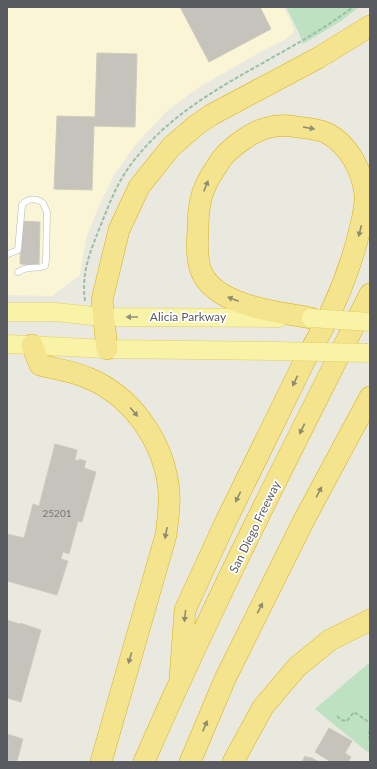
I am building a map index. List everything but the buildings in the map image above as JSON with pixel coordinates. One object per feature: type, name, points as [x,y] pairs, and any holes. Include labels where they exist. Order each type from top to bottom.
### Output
[{"type":"highway","points":[[107,349],[102,300],[119,230],[139,187],[171,147],[195,126],[211,115],[318,58],[370,26]]},
{"type":"highway","points":[[180,679],[185,610],[229,516],[306,360],[320,336],[344,283],[354,255],[364,213],[365,195],[360,173],[351,156],[342,144],[327,133],[312,128],[284,125],[266,128],[246,138],[223,156],[206,185],[198,211],[198,261],[203,275],[213,288],[225,296],[252,306],[312,318]]},
{"type":"highway","name":"San Diego Freeway","points":[[144,762],[180,679],[370,294]]},
{"type":"highway","points":[[32,344],[40,365],[87,378],[104,387],[124,401],[148,429],[160,454],[168,483],[169,510],[166,535],[101,762]]},
{"type":"highway","points":[[190,762],[225,679],[304,520],[370,397]]},
{"type":"highway","points":[[233,762],[263,707],[297,667],[330,640],[370,620]]},
{"type":"main road","name":"Alicia Parkway","points":[[7,312],[55,312],[103,317],[312,318],[370,322]]},
{"type":"main road","points":[[7,344],[32,344],[107,349],[370,353]]},
{"type":"lane","points":[[8,254],[18,250],[22,205],[29,200],[34,199],[43,203],[47,212],[45,266],[25,267],[18,272]]},
{"type":"path","points":[[337,716],[341,720],[347,721],[354,712],[370,723]]},
{"type":"path","points":[[370,730],[370,740]]},
{"type":"shaded area","points":[[7,7],[283,7],[291,21],[294,32],[286,39],[196,89],[166,112],[136,144],[114,175],[99,206],[86,238],[80,275],[52,296],[7,295]]},
{"type":"green space","points":[[286,7],[359,7],[341,21],[303,44]]},
{"type":"green space","points":[[370,662],[370,754],[315,709]]}]
